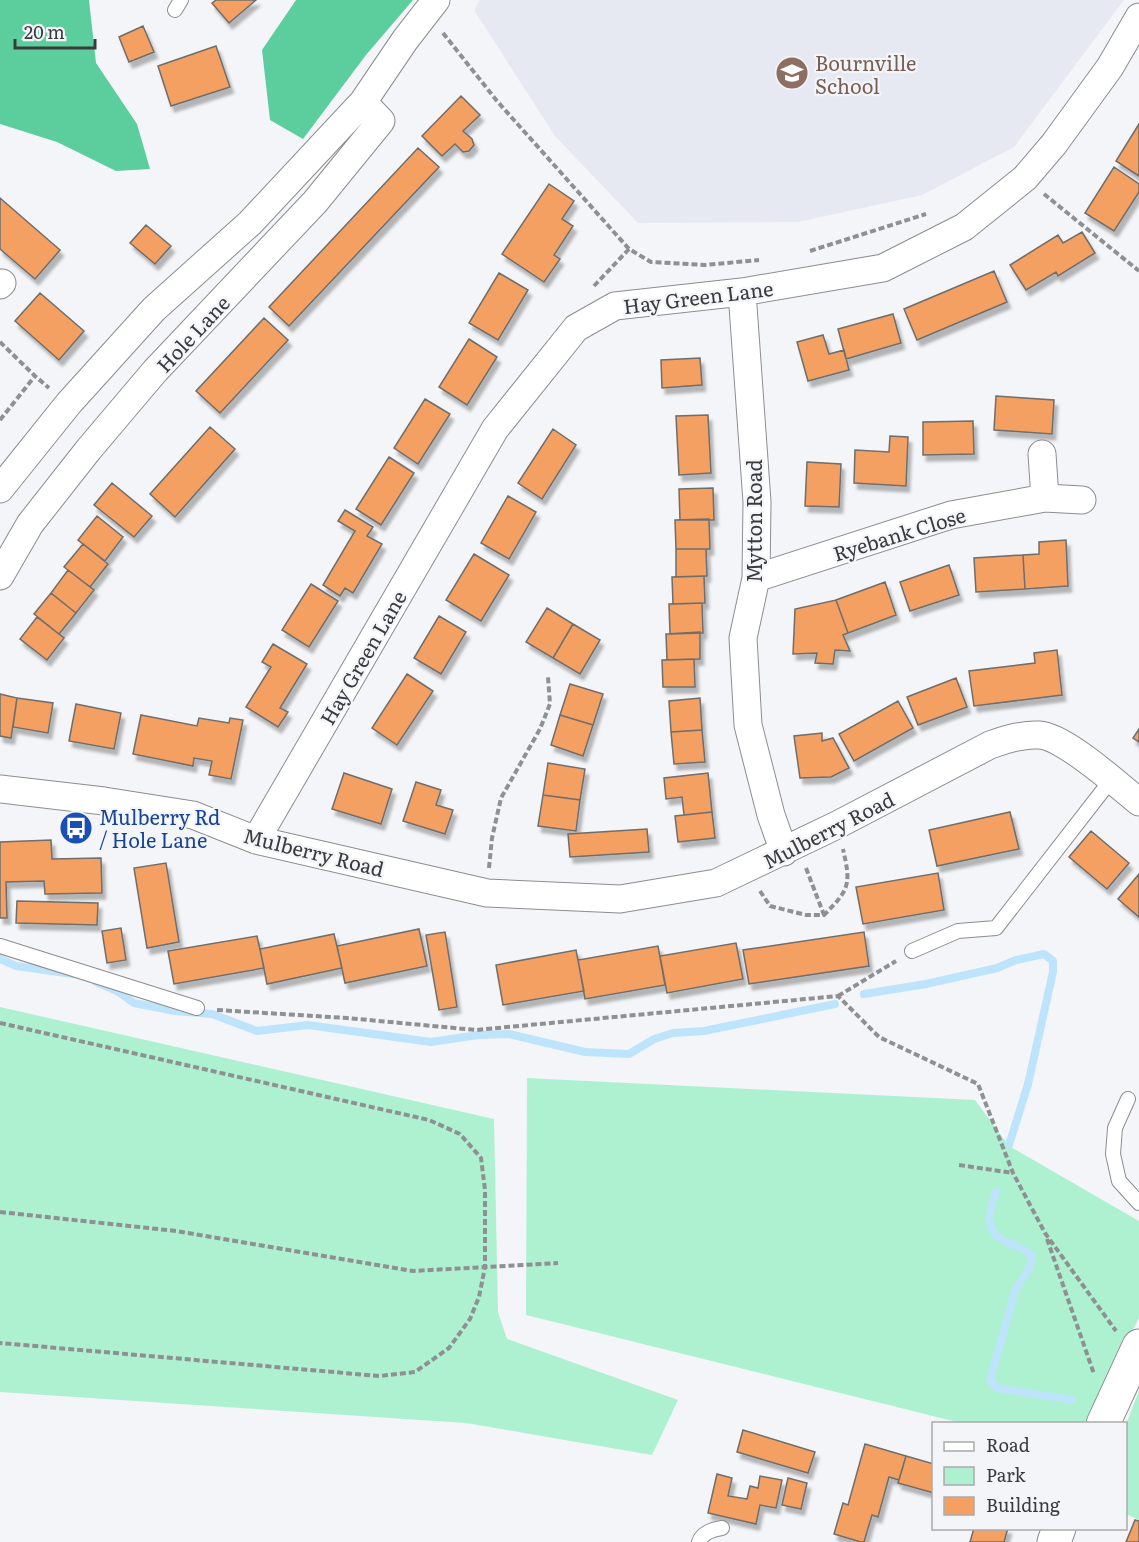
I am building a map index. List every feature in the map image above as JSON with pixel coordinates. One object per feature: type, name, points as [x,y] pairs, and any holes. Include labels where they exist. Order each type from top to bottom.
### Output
[{"type":"street","name":"Hole Lane","points":[[0,489],[69,402],[154,309],[250,223],[363,102],[435,0]]},
{"type":"street","name":"Hay Green Lane","points":[[256,840],[495,429],[576,328],[615,306],[742,292],[883,268],[964,227],[1024,177],[1054,144],[1110,67],[1139,17]]},
{"type":"street","name":"Hole Lane","points":[[0,576],[30,524],[89,449],[155,371],[315,202],[381,121],[363,102]]},
{"type":"street","name":"Mytton Road","points":[[742,292],[756,502],[756,578],[743,638],[748,724],[771,814],[791,848]]},
{"type":"street","points":[[1042,454],[1045,498]]},
{"type":"street","name":"Ryebank Close","points":[[756,578],[951,515],[1045,498],[1082,500]]},
{"type":"street","name":"Mulberry Road","points":[[0,789],[104,801],[193,815],[256,840],[487,893],[620,899],[716,883],[837,825],[990,745],[1014,736],[1042,735],[1073,749],[1139,802]]},
{"type":"street","points":[[1106,1418],[1136,1351]]},
{"type":"lane","points":[[912,951],[958,931],[996,928],[1111,780]]},
{"type":"lane","points":[[0,946],[197,1008]]},
{"type":"lane","points":[[1128,1099],[1115,1128],[1113,1154],[1119,1181],[1139,1203]]},
{"type":"lane","points":[[699,1542],[699,1538],[705,1534],[722,1528]]},
{"type":"path","points":[[435,0],[440,30],[497,101],[629,249],[651,262],[705,265],[761,260]]},
{"type":"path","points":[[1024,177],[1139,271]]},
{"type":"path","points":[[807,253],[931,212]]},
{"type":"path","points":[[589,291],[629,249]]},
{"type":"path","points":[[0,342],[35,376],[0,420]]},
{"type":"path","points":[[487,893],[492,838],[501,798],[550,704],[548,677]]},
{"type":"path","points":[[747,870],[770,906],[806,915],[824,915],[842,897],[849,875],[837,825]]},
{"type":"path","points":[[791,848],[824,915]]},
{"type":"path","points":[[197,1008],[347,1018],[476,1030],[838,996],[912,951]]},
{"type":"path","points":[[838,996],[879,1037],[978,1084],[1013,1173],[1045,1233],[1136,1351]]},
{"type":"path","points":[[0,1023],[429,1120],[460,1134],[481,1158],[485,1190],[485,1267],[479,1297],[470,1319],[449,1348],[415,1372],[380,1376],[0,1343]]},
{"type":"path","points":[[959,1165],[1013,1173]]},
{"type":"path","points":[[0,1212],[176,1231],[413,1271],[558,1263]]},
{"type":"path","points":[[1045,1233],[1106,1418]]},
{"type":"shaded area","name":"Bournville School","points":[[480,0],[1124,0],[1014,147],[922,195],[798,222],[638,223],[555,136],[474,10]]},
{"type":"green space","points":[[0,0],[89,0],[96,63],[137,124],[150,169],[116,171],[57,142],[0,124]]},
{"type":"green space","points":[[296,0],[413,0],[366,55],[303,139],[270,120],[262,50]]},
{"type":"green space","points":[[0,1007],[494,1119],[498,1312],[507,1339],[678,1400],[652,1455],[466,1423],[0,1392]]},
{"type":"green space","points":[[527,1078],[975,1100],[1009,1146],[1139,1221],[1139,1318],[1085,1422],[957,1422],[526,1315]]},
{"type":"green space","points":[[1139,1391],[1139,1520],[1127,1514],[1127,1422]]},
{"type":"building","points":[[216,0],[256,0],[229,23],[212,3]]},
{"type":"building","points":[[143,26],[154,52],[129,62],[119,37]]},
{"type":"building","points":[[216,46],[230,87],[171,106],[158,66]]},
{"type":"building","points":[[461,96],[480,115],[463,131],[472,139],[474,145],[469,151],[463,152],[455,144],[442,156],[422,136]]},
{"type":"building","points":[[1139,124],[1139,176],[1116,161]]},
{"type":"building","points":[[418,148],[439,167],[289,326],[269,307]]},
{"type":"building","points":[[1114,167],[1139,184],[1139,192],[1114,231],[1085,213]]},
{"type":"building","points":[[549,184],[574,201],[562,219],[573,226],[554,255],[560,259],[544,282],[502,254]]},
{"type":"building","points":[[0,198],[60,250],[35,279],[0,249]]},
{"type":"building","points":[[146,225],[171,246],[155,264],[130,243]]},
{"type":"building","points":[[1082,232],[1095,253],[1058,276],[1056,272],[1026,290],[1010,265],[1058,235],[1063,243]]},
{"type":"building","points":[[994,271],[1007,302],[917,340],[904,309]]},
{"type":"building","points":[[499,273],[528,290],[498,340],[469,323]]},
{"type":"building","points":[[40,293],[84,331],[59,360],[15,321]]},
{"type":"building","points":[[893,314],[901,343],[846,359],[838,329]]},
{"type":"building","points":[[264,318],[288,340],[220,413],[196,391]]},
{"type":"building","points":[[823,335],[829,354],[844,350],[849,370],[808,381],[797,342]]},
{"type":"building","points":[[469,339],[497,357],[467,405],[439,387]]},
{"type":"building","points":[[700,358],[702,385],[662,388],[661,360]]},
{"type":"building","points":[[996,396],[1054,400],[1052,434],[994,430]]},
{"type":"building","points":[[425,399],[450,414],[418,464],[394,448]]},
{"type":"building","points":[[708,415],[711,473],[679,475],[676,416]]},
{"type":"building","points":[[973,421],[974,454],[923,455],[923,422]]},
{"type":"building","points":[[210,427],[235,449],[175,517],[150,494]]},
{"type":"building","points":[[553,429],[576,445],[542,499],[518,483]]},
{"type":"building","points":[[890,436],[908,437],[906,486],[854,483],[855,450],[889,452]]},
{"type":"building","points":[[389,457],[414,473],[381,525],[356,509]]},
{"type":"building","points":[[807,462],[841,464],[839,507],[805,506]]},
{"type":"building","points":[[112,483],[152,516],[134,537],[94,505]]},
{"type":"building","points":[[713,488],[714,520],[680,520],[679,489]]},
{"type":"building","points":[[508,496],[536,512],[509,559],[481,543]]},
{"type":"building","points":[[345,510],[373,527],[367,536],[382,544],[353,593],[345,588],[340,596],[323,585],[355,531],[338,521]]},
{"type":"building","points":[[97,516],[123,537],[105,561],[78,540]]},
{"type":"building","points":[[709,519],[710,549],[676,549],[675,520]]},
{"type":"building","points":[[1066,540],[1068,586],[1025,589],[1023,555],[1039,554],[1039,542]]},
{"type":"building","points":[[83,544],[108,564],[90,587],[64,567]]},
{"type":"building","points":[[676,549],[706,549],[707,576],[676,577]]},
{"type":"building","points":[[474,554],[509,575],[481,621],[446,600]]},
{"type":"building","points":[[1023,555],[1025,589],[976,592],[974,558]]},
{"type":"building","points":[[949,565],[959,595],[910,611],[900,582]]},
{"type":"building","points":[[68,570],[94,590],[76,613],[51,593]]},
{"type":"building","points":[[704,576],[705,603],[673,604],[672,577]]},
{"type":"building","points":[[885,582],[896,615],[848,633],[836,600]]},
{"type":"building","points":[[311,584],[338,601],[309,647],[282,630]]},
{"type":"building","points":[[51,593],[76,613],[59,634],[34,614]]},
{"type":"building","points":[[836,600],[848,633],[843,635],[850,651],[835,650],[833,664],[815,663],[817,653],[793,654],[795,609]]},
{"type":"building","points":[[702,603],[703,633],[670,634],[669,604]]},
{"type":"building","points":[[547,608],[573,624],[553,658],[526,642]]},
{"type":"building","points":[[439,616],[466,632],[441,674],[414,658]]},
{"type":"building","points":[[37,617],[64,638],[47,660],[20,639]]},
{"type":"building","points":[[573,624],[600,640],[580,674],[553,658]]},
{"type":"building","points":[[700,632],[700,659],[667,660],[666,634]]},
{"type":"building","points":[[273,644],[307,664],[280,708],[288,712],[278,727],[246,707],[271,667],[262,662]]},
{"type":"building","points":[[1057,650],[1062,695],[974,706],[969,671],[1035,663],[1034,653]]},
{"type":"building","points":[[694,659],[695,687],[663,687],[662,660]]},
{"type":"building","points":[[407,674],[433,691],[397,745],[372,728]]},
{"type":"building","points":[[956,678],[967,707],[918,725],[907,697]]},
{"type":"building","points":[[570,684],[603,694],[593,725],[560,715]]},
{"type":"building","points":[[0,694],[17,698],[11,738],[0,736]]},
{"type":"building","points":[[17,698],[53,703],[48,733],[13,727]]},
{"type":"building","points":[[700,698],[702,730],[671,732],[669,701]]},
{"type":"building","points":[[898,701],[913,728],[854,761],[839,734]]},
{"type":"building","points":[[76,704],[121,713],[114,749],[69,741]]},
{"type":"building","points":[[141,715],[197,726],[199,718],[229,723],[230,718],[243,720],[231,779],[209,775],[212,761],[194,758],[193,766],[133,754]]},
{"type":"building","points":[[560,715],[593,725],[583,756],[551,745]]},
{"type":"building","points":[[1139,729],[1139,742],[1133,738]]},
{"type":"building","points":[[702,730],[705,762],[674,764],[671,732]]},
{"type":"building","points":[[822,733],[822,741],[833,738],[849,768],[831,777],[800,778],[794,736]]},
{"type":"building","points":[[548,763],[585,769],[580,800],[543,795]]},
{"type":"building","points":[[344,773],[392,789],[381,824],[332,809]]},
{"type":"building","points":[[708,773],[712,812],[684,815],[682,797],[666,799],[664,778]]},
{"type":"building","points":[[416,782],[441,790],[436,805],[453,810],[445,834],[403,821]]},
{"type":"building","points":[[543,795],[580,800],[576,831],[538,826]]},
{"type":"building","points":[[712,812],[715,838],[678,842],[675,816]]},
{"type":"building","points":[[1010,812],[1019,849],[937,866],[929,830]]},
{"type":"building","points":[[647,829],[649,852],[570,857],[568,834]]},
{"type":"building","points":[[1091,831],[1129,863],[1107,889],[1069,857]]},
{"type":"building","points":[[51,840],[52,859],[101,858],[102,893],[45,894],[44,881],[6,882],[7,918],[0,918],[0,842]]},
{"type":"building","points":[[166,863],[179,942],[147,948],[134,868]]},
{"type":"building","points":[[938,873],[944,910],[863,924],[856,887]]},
{"type":"building","points":[[1139,874],[1139,917],[1118,899]]},
{"type":"building","points":[[17,901],[98,903],[97,925],[16,923]]},
{"type":"building","points":[[121,928],[126,960],[107,963],[102,931]]},
{"type":"building","points":[[419,929],[427,966],[345,983],[337,946]]},
{"type":"building","points":[[445,932],[457,1007],[439,1010],[426,935]]},
{"type":"building","points":[[864,932],[869,966],[749,984],[743,950]]},
{"type":"building","points":[[334,934],[342,968],[267,984],[260,949]]},
{"type":"building","points":[[257,936],[264,968],[174,984],[168,951]]},
{"type":"building","points":[[736,943],[743,979],[667,993],[660,956]]},
{"type":"building","points":[[658,946],[665,985],[585,999],[578,960]]},
{"type":"building","points":[[576,950],[584,991],[503,1005],[496,965]]},
{"type":"building","points":[[743,1430],[815,1452],[808,1473],[737,1452]]},
{"type":"building","points":[[865,1444],[906,1456],[899,1480],[889,1477],[878,1517],[872,1515],[864,1542],[861,1542],[834,1534],[843,1503],[848,1505]]},
{"type":"building","points":[[906,1456],[932,1463],[932,1492],[898,1483]]},
{"type":"building","points":[[717,1474],[732,1478],[728,1496],[747,1499],[750,1486],[758,1488],[760,1476],[782,1480],[776,1508],[760,1505],[756,1524],[708,1513]]},
{"type":"building","points":[[788,1478],[807,1483],[801,1509],[782,1505]]},
{"type":"building","points":[[1135,1520],[1139,1521],[1139,1542],[1126,1542]]},
{"type":"building","points":[[973,1530],[1007,1530],[1004,1542],[970,1542]]},
{"type":"waterway","points":[[864,994],[926,984],[997,968],[1016,960],[1044,954],[1053,961],[1053,972],[1028,1084],[1009,1145]]},
{"type":"waterway","points":[[0,959],[16,966],[73,974]]},
{"type":"waterway","points":[[96,982],[117,991],[134,1003],[175,1011],[212,1014],[257,1031],[308,1025],[431,1042],[478,1035],[509,1034],[585,1052],[629,1054],[654,1039],[673,1033],[704,1031],[835,1004]]},
{"type":"waterway","points":[[996,1191],[990,1215],[992,1229],[1002,1240],[1023,1249],[1032,1257],[1029,1268],[1015,1291],[990,1380],[997,1388],[1072,1400]]},
{"type":"place","name":"Bournville School","points":[[792,73]]},
{"type":"place","name":"Mulberry Rd / Hole Lane","points":[[76,828]]}]
